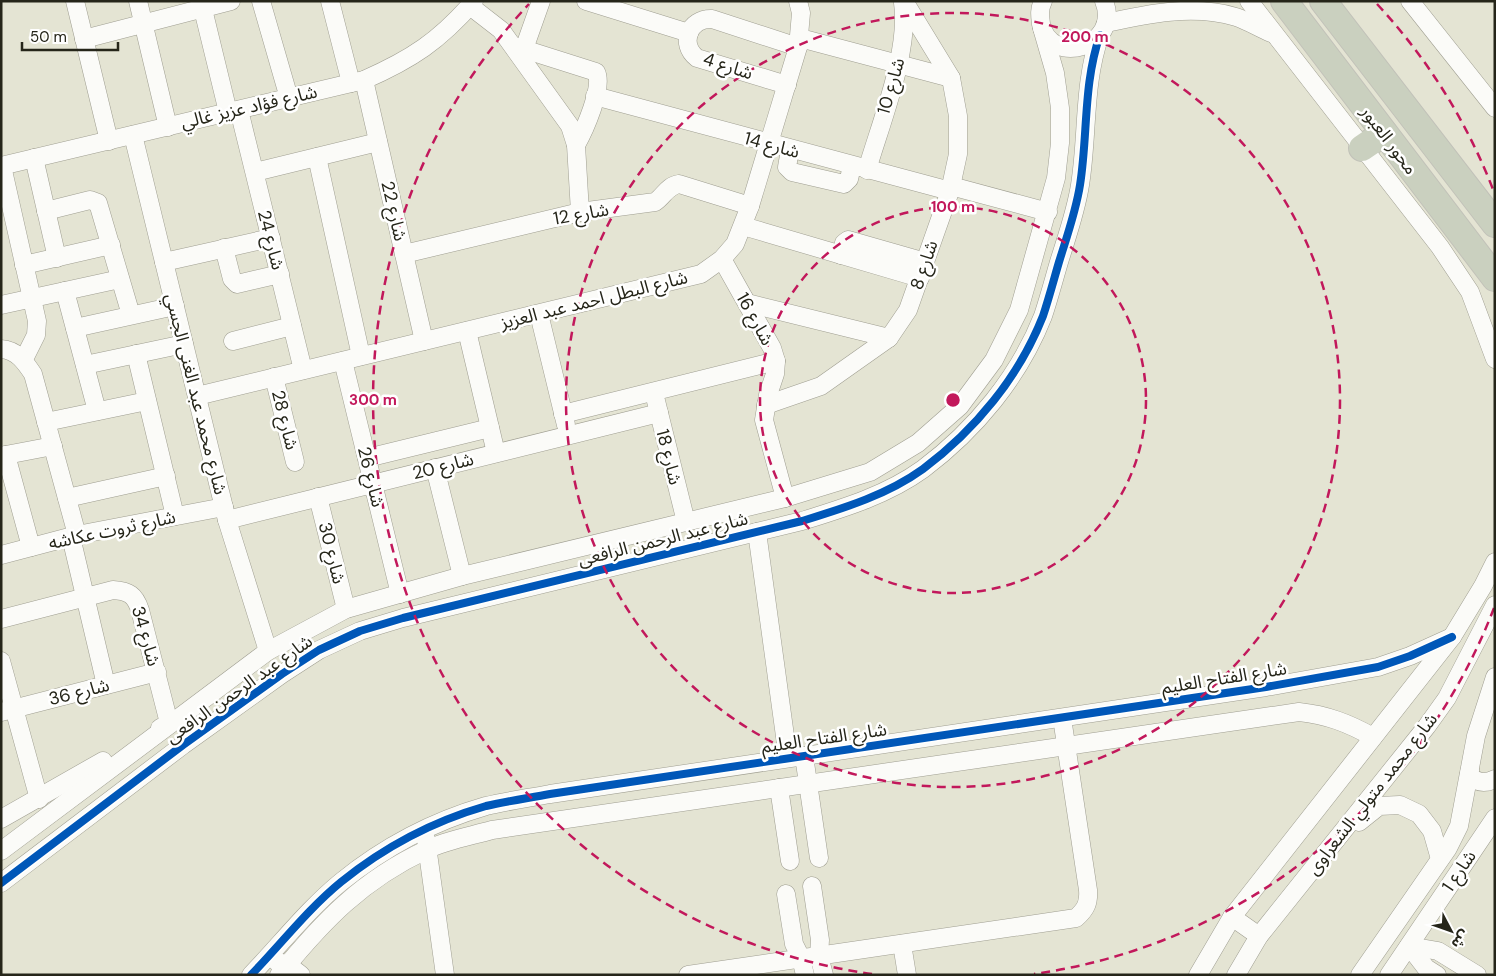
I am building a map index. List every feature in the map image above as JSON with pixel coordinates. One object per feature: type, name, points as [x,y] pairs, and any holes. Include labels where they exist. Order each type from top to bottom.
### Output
[{"type":"highway","name":"محور العبور","points":[[1284,1],[1495,278]]},
{"type":"highway","name":"محور العبور","points":[[1323,1],[1495,224]]},
{"type":"highway","points":[[1362,148],[1384,133]]},
{"type":"street","points":[[75,1],[109,141]]},
{"type":"street","points":[[138,1],[168,127]]},
{"type":"street","points":[[84,39],[144,24],[202,6],[231,1]]},
{"type":"street","points":[[261,1],[289,98]]},
{"type":"street","name":"شارع 22","points":[[330,1],[378,142],[424,341]]},
{"type":"street","points":[[519,47],[541,1]]},
{"type":"street","points":[[586,1],[689,33]]},
{"type":"street","name":"شارع البطل احمد عبد العزيز","points":[[197,396],[701,274],[722,259],[734,244],[743,226],[799,43],[802,13],[798,1]]},
{"type":"street","name":"شارع 10","points":[[859,168],[898,64],[904,42],[905,20],[903,1]]},
{"type":"street","name":"شارع 8","points":[[766,405],[821,386],[889,338],[908,310],[923,270],[950,189],[958,154],[958,116],[951,78],[903,1]]},
{"type":"street","points":[[1103,29],[1107,13],[1104,1]]},
{"type":"street","points":[[1249,1],[1440,247],[1470,292],[1495,359]]},
{"type":"street","points":[[1410,1],[1495,108]]},
{"type":"street","name":"شارع عبد الرحمن الرافعى","points":[[1,851],[268,651],[346,609],[462,576],[786,498],[870,472],[918,443],[960,406],[994,360],[1018,310],[1048,212],[1056,178],[1060,143],[1060,108],[1055,73],[1040,17],[1041,3]]},
{"type":"street","points":[[472,4],[519,47],[570,126],[576,145],[580,212]]},
{"type":"street","name":"شارع فؤاد عزيز غالي","points":[[2,166],[357,82],[404,62],[440,37],[472,4]]},
{"type":"street","name":"شارع 24","points":[[202,6],[255,172],[303,370]]},
{"type":"street","points":[[1042,28],[1048,37],[1064,47],[1084,47],[1103,29],[1142,15],[1203,11],[1235,17],[1273,34]]},
{"type":"street","name":"شارع 4","points":[[787,85],[698,58],[690,52],[686,42],[694,24],[702,19],[712,19],[799,43],[898,64],[951,78]]},
{"type":"street","name":"شارع عبد الرحمن الرافعى","points":[[1,883],[282,674],[319,650],[360,631],[421,613],[802,522],[864,501],[922,469],[972,427],[1012,375],[1042,317],[1072,221],[1085,152],[1090,67],[1103,29]]},
{"type":"street","points":[[519,47],[596,72],[599,78],[595,96],[585,127],[576,145]]},
{"type":"street","name":"شارع 14","points":[[595,96],[769,145],[1048,212]]},
{"type":"street","name":"شارع محمد عبد الغنى الجسي","points":[[133,135],[226,513],[268,651]]},
{"type":"street","points":[[255,172],[378,142]]},
{"type":"street","points":[[317,157],[361,356]]},
{"type":"street","points":[[34,158],[57,258]]},
{"type":"street","points":[[2,166],[7,210],[24,265],[37,321],[36,335],[24,359]]},
{"type":"street","name":"شارع 12","points":[[404,254],[580,212],[655,202],[669,188],[679,184],[750,206]]},
{"type":"street","points":[[46,211],[94,200],[100,207],[131,315]]},
{"type":"street","points":[[743,226],[841,255],[923,270]]},
{"type":"street","points":[[164,262],[271,238]]},
{"type":"street","points":[[24,265],[111,245]]},
{"type":"street","points":[[224,248],[232,279],[237,284],[280,274]]},
{"type":"street","name":"شارع 16","points":[[722,259],[772,348],[776,361],[775,374],[766,405],[764,420],[786,498]]},
{"type":"street","points":[[1,305],[120,278]]},
{"type":"street","points":[[65,291],[97,411]]},
{"type":"street","points":[[747,303],[889,338]]},
{"type":"street","points":[[75,328],[175,306]]},
{"type":"street","points":[[539,314],[568,435]]},
{"type":"street","points":[[233,341],[292,326]]},
{"type":"street","points":[[467,331],[496,453]]},
{"type":"street","points":[[85,365],[184,344]]},
{"type":"street","points":[[1,349],[8,350],[24,359],[33,374],[67,498],[85,597],[106,685]]},
{"type":"street","points":[[136,354],[175,516]]},
{"type":"street","name":"شارع 26","points":[[343,361],[373,484],[407,592],[421,613]]},
{"type":"street","points":[[563,414],[776,361]]},
{"type":"street","name":"شارع 28","points":[[274,377],[295,462]]},
{"type":"street","name":"شارع 18","points":[[653,392],[686,522]]},
{"type":"street","points":[[46,422],[147,401]]},
{"type":"street","name":"شارع 20","points":[[226,513],[318,497],[659,413]]},
{"type":"street","points":[[367,458],[490,428]]},
{"type":"street","points":[[31,547],[4,455],[53,446]]},
{"type":"street","points":[[435,468],[462,576]]},
{"type":"street","points":[[67,498],[166,476]]},
{"type":"street","name":"شارع 30","points":[[318,497],[346,609]]},
{"type":"street","name":"شارع ثروت عكاشه","points":[[1,555],[74,536],[175,516],[226,513]]},
{"type":"street","points":[[757,532],[796,757],[808,784],[819,858]]},
{"type":"street","points":[[1198,975],[1232,917],[1452,637],[1483,586],[1495,562]]},
{"type":"street","name":"شارع 34","points":[[1,619],[113,590],[126,590],[136,598],[170,723]]},
{"type":"street","name":"شارع محمد متولي الشعراوى","points":[[1236,975],[1259,936],[1412,746],[1447,698],[1495,605]]},
{"type":"street","name":"شارع الفتاح العليم","points":[[254,970],[305,915],[342,882],[382,853],[425,829],[486,806],[796,757],[1266,688],[1378,667],[1410,656],[1452,637]]},
{"type":"street","points":[[1,661],[8,710],[39,799]]},
{"type":"street","name":"شارع 36","points":[[8,710],[156,672]]},
{"type":"street","points":[[1360,975],[1440,859],[1459,826],[1476,736],[1495,677]]},
{"type":"street","points":[[1173,701],[1177,730]]},
{"type":"street","points":[[254,970],[289,971],[327,918],[374,878],[427,849],[492,830],[1299,712],[1325,715],[1350,724],[1373,737]]},
{"type":"street","points":[[688,975],[803,967],[819,956],[1076,918],[1084,911],[1089,901],[1062,718]]},
{"type":"street","name":"شارع عبد الرحمن الرافعى","points":[[1,819],[170,723]]},
{"type":"street","points":[[1470,770],[1470,775],[1478,782],[1490,782],[1495,779]]},
{"type":"street","points":[[779,788],[790,861]]},
{"type":"street","points":[[1337,839],[1379,806],[1400,806],[1419,814],[1432,831],[1440,859]]},
{"type":"street","name":"شارع 1","points":[[1389,975],[1495,818]]},
{"type":"street","points":[[425,829],[445,975]]},
{"type":"street","points":[[812,886],[820,940],[819,956],[824,975]]},
{"type":"street","points":[[786,894],[794,944],[803,967]]},
{"type":"street","points":[[1232,917],[1259,936]]},
{"type":"street","points":[[902,944],[907,975]]},
{"type":"street","points":[[1409,946],[1426,968],[1437,975]]},
{"type":"street","points":[[1409,946],[1438,951],[1477,975]]},
{"type":"cycle path","points":[[1,883],[183,745],[282,674],[319,650],[360,631],[403,618],[802,521],[849,506],[880,493],[923,469],[960,437],[994,401],[1021,360],[1043,316],[1078,195],[1088,91],[1100,35]]},
{"type":"cycle path","points":[[251,975],[329,892],[357,870],[392,847],[428,828],[447,819],[486,806],[550,794],[1266,687],[1378,667],[1410,656],[1452,637]]}]
